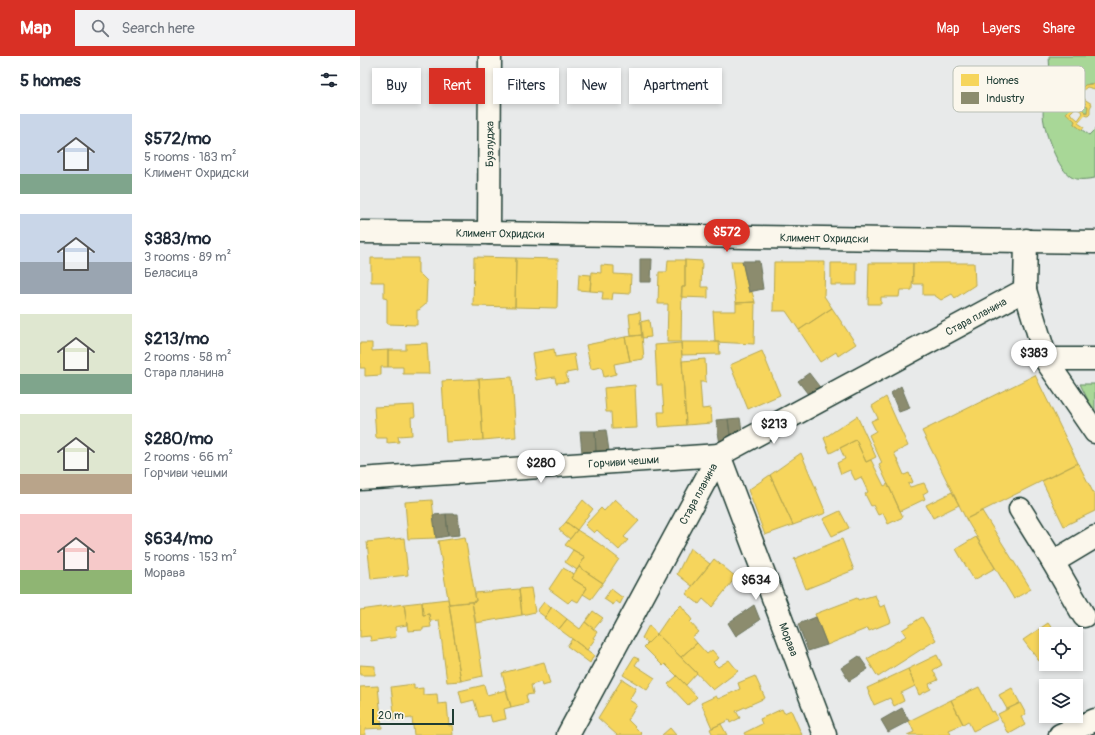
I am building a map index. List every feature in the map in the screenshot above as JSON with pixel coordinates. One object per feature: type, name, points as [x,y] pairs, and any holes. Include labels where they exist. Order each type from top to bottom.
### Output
[{"type":"street","name":"Бузлуджа","points":[[489,233],[490,56]]},
{"type":"street","name":"Климент Охридски","points":[[360,232],[1095,242]]},
{"type":"street","points":[[1026,240],[1025,290],[1046,359],[1095,432]]},
{"type":"street","name":"Стара планина","points":[[568,735],[719,455],[1025,290]]},
{"type":"street","points":[[1046,359],[1095,359]]},
{"type":"street","name":"Горчиви чешми","points":[[360,479],[719,455]]},
{"type":"street","name":"Морава","points":[[719,455],[824,735]]},
{"type":"street","points":[[1020,509],[1084,616]]},
{"type":"street","points":[[1053,562],[1095,537]]},
{"type":"street","points":[[1060,735],[1095,720]]},
{"type":"green space","points":[[1049,56],[1095,56],[1095,84],[1085,86],[1085,66],[1050,66]]},
{"type":"green space","points":[[1085,105],[1088,106],[1087,113],[1085,112]]},
{"type":"green space","points":[[1043,112],[1068,112],[1067,113],[1075,121],[1074,124],[1089,135],[1095,129],[1095,178],[1076,179],[1065,171],[1059,163],[1051,145],[1045,128]]},
{"type":"green space","points":[[1080,384],[1095,384],[1095,414]]},
{"type":"building: Homes","points":[[1095,84],[1095,89],[1087,87],[1085,89],[1085,85]]},
{"type":"building: Homes","points":[[1085,100],[1092,104],[1090,114],[1088,116],[1085,115],[1078,123],[1084,127],[1082,130],[1074,124],[1075,121],[1066,113],[1071,112],[1070,113],[1078,120],[1083,113],[1082,112],[1087,113],[1088,106],[1085,105]]},
{"type":"building: Homes","points":[[474,257],[516,258],[515,307],[473,306]]},
{"type":"building: Homes","points":[[371,258],[418,258],[418,274],[420,274],[427,281],[426,304],[417,310],[417,325],[387,324],[387,299],[384,298],[384,282],[371,282]]},
{"type":"building: Homes","points":[[516,258],[558,259],[557,308],[515,307]]},
{"type":"building: Homes","points":[[668,260],[685,260],[685,287],[682,287],[681,342],[667,342],[668,304],[658,304],[659,272],[667,272]]},
{"type":"building: Homes","points":[[685,260],[702,261],[701,287],[708,287],[708,298],[681,297],[682,287],[685,287]]},
{"type":"building: Homes","points":[[731,261],[742,261],[749,292],[752,292],[755,302],[736,303]]},
{"type":"building: Homes","points":[[774,262],[825,262],[824,296],[832,308],[799,330],[786,311],[773,311]]},
{"type":"building: Homes","points":[[831,263],[857,263],[857,285],[831,285]]},
{"type":"building: Homes","points":[[869,263],[913,263],[912,290],[900,290],[899,297],[881,297],[881,304],[868,304]]},
{"type":"building: Homes","points":[[913,263],[974,263],[975,285],[955,298],[952,294],[941,300],[934,295],[923,295],[923,284],[913,284]]},
{"type":"building: Homes","points":[[601,265],[614,266],[614,274],[631,275],[630,294],[613,293],[612,300],[602,300],[603,292],[590,291],[592,272],[601,273]]},
{"type":"building: Homes","points":[[579,274],[591,275],[590,291],[578,290]]},
{"type":"building: Homes","points":[[755,302],[754,344],[715,342],[713,311],[736,311],[736,303]]},
{"type":"building: Homes","points":[[832,308],[856,344],[838,356],[836,352],[820,362],[799,330]]},
{"type":"building: Homes","points":[[640,312],[642,335],[631,336],[629,314]]},
{"type":"building: Homes","points":[[649,320],[651,337],[642,338],[640,322]]},
{"type":"building: Homes","points":[[642,335],[644,359],[630,361],[625,337]]},
{"type":"building: Homes","points":[[625,337],[630,361],[614,364],[616,374],[604,377],[602,367],[591,369],[586,345]]},
{"type":"building: Homes","points":[[681,342],[719,342],[720,354],[682,355]]},
{"type":"building: Homes","points":[[360,343],[372,343],[372,351],[388,350],[388,367],[381,367],[381,375],[365,376],[365,368],[360,368]]},
{"type":"building: Homes","points":[[427,343],[429,374],[403,374],[403,367],[388,367],[388,350],[406,350],[406,344]]},
{"type":"building: Homes","points":[[681,343],[686,425],[659,427],[658,412],[664,412],[662,385],[657,385],[655,345]]},
{"type":"building: Homes","points":[[554,349],[555,357],[574,354],[577,371],[566,373],[568,382],[556,383],[555,377],[536,380],[532,353]]},
{"type":"building: Homes","points":[[762,351],[780,395],[748,409],[730,365]]},
{"type":"building: Homes","points":[[705,359],[706,382],[700,382],[702,409],[711,408],[712,423],[686,425],[682,361]]},
{"type":"building: Homes","points":[[1035,375],[1078,463],[966,519],[922,431]]},
{"type":"building: Homes","points":[[512,377],[516,437],[483,440],[479,379]]},
{"type":"building: Homes","points":[[479,379],[483,440],[446,442],[442,381]]},
{"type":"building: Homes","points":[[635,385],[637,428],[612,429],[611,412],[606,412],[604,388]]},
{"type":"building: Homes","points":[[886,397],[908,446],[894,453],[904,475],[909,473],[913,482],[908,484],[910,487],[924,483],[928,491],[923,494],[925,499],[900,511],[879,465],[882,463],[869,435],[876,431],[871,421],[878,418],[872,406]]},
{"type":"building: Homes","points":[[414,405],[415,417],[411,417],[412,435],[398,436],[399,442],[387,443],[387,438],[376,438],[374,407]]},
{"type":"building: Homes","points":[[857,416],[876,457],[866,462],[856,440],[830,453],[824,438]]},
{"type":"building: Homes","points":[[856,440],[866,462],[871,460],[884,486],[888,484],[903,517],[888,524],[883,513],[878,515],[873,505],[871,506],[865,494],[868,492],[861,477],[855,480],[850,470],[841,474],[837,463],[845,459],[840,448]]},
{"type":"building: Homes","points":[[801,453],[826,513],[793,525],[770,475]]},
{"type":"building: Homes","points":[[1078,463],[1095,496],[1095,511],[1064,526],[1042,481]]},
{"type":"building: Homes","points":[[770,475],[793,525],[765,535],[748,490]]},
{"type":"building: Homes","points":[[952,492],[959,505],[933,518],[926,505]]},
{"type":"building: Homes","points":[[615,499],[639,521],[624,537],[628,540],[619,550],[597,530],[594,533],[585,525],[601,508],[604,511]]},
{"type":"building: Homes","points":[[432,500],[436,538],[408,539],[405,502]]},
{"type":"building: Homes","points":[[583,500],[593,509],[577,530],[566,522]]},
{"type":"building: Homes","points":[[840,511],[849,528],[832,536],[823,519]]},
{"type":"building: Homes","points":[[982,511],[1031,589],[1014,599],[966,519]]},
{"type":"building: Homes","points":[[566,522],[577,530],[570,539],[559,530]]},
{"type":"building: Homes","points":[[577,530],[598,543],[619,559],[603,583],[579,567],[585,557],[565,545]]},
{"type":"building: Homes","points":[[465,537],[476,601],[449,604],[438,541]]},
{"type":"building: Homes","points":[[976,537],[995,568],[974,580],[956,549]]},
{"type":"building: Homes","points":[[404,538],[408,575],[371,579],[367,542]]},
{"type":"building: Homes","points":[[842,539],[854,570],[806,589],[794,559]]},
{"type":"building: Homes","points":[[690,548],[710,564],[692,586],[677,574]]},
{"type":"building: Homes","points":[[573,550],[585,557],[577,570],[565,562]]},
{"type":"building: Homes","points":[[714,559],[736,577],[712,607],[703,599],[699,604],[686,594]]},
{"type":"building: Homes","points":[[579,567],[603,583],[591,599],[583,594],[587,588],[571,578]]},
{"type":"building: Homes","points":[[563,568],[574,574],[571,578],[587,588],[578,602],[572,599],[568,603],[549,589]]},
{"type":"building: Homes","points":[[531,588],[535,612],[522,615],[519,589]]},
{"type":"building: Homes","points":[[519,589],[522,615],[476,623],[472,602],[476,601],[475,593]]},
{"type":"building: Homes","points":[[611,589],[623,598],[620,604],[616,601],[613,605],[604,599]]},
{"type":"building: Homes","points":[[875,595],[880,607],[885,605],[891,622],[869,631],[868,628],[827,645],[815,614],[857,598],[858,600]]},
{"type":"building: Homes","points":[[448,599],[461,681],[447,682],[439,620],[430,621],[429,614],[423,615],[422,602]]},
{"type":"building: Homes","points":[[422,602],[423,615],[429,614],[431,627],[423,628],[423,630],[408,631],[404,604]]},
{"type":"building: Homes","points":[[472,602],[483,676],[461,681],[449,604]]},
{"type":"building: Homes","points":[[544,602],[551,608],[545,617],[537,611]]},
{"type":"building: Homes","points":[[404,604],[407,625],[395,627],[396,637],[371,641],[370,636],[360,637],[360,610]]},
{"type":"building: Homes","points":[[681,605],[692,620],[690,622],[699,632],[692,637],[697,643],[681,657],[657,634],[668,618]]},
{"type":"building: Homes","points":[[552,607],[567,619],[559,629],[544,618]]},
{"type":"building: Homes","points":[[593,611],[603,618],[594,629],[585,622]]},
{"type":"building: Homes","points":[[922,617],[936,640],[878,677],[867,659],[906,636],[902,630]]},
{"type":"building: Homes","points":[[567,619],[580,629],[585,622],[597,632],[593,638],[595,639],[587,650],[559,629]]},
{"type":"building: Homes","points":[[1048,623],[1051,627],[1042,627]]},
{"type":"building: Homes","points":[[649,625],[657,634],[648,643],[642,638]]},
{"type":"building: Homes","points":[[1039,629],[1039,661],[1023,640]]},
{"type":"building: Homes","points":[[657,634],[697,673],[686,685],[665,664],[663,666],[644,647]]},
{"type":"building: Homes","points":[[572,639],[594,655],[590,663],[567,646]]},
{"type":"building: Homes","points":[[697,643],[707,654],[712,650],[719,658],[713,662],[718,667],[729,660],[738,671],[713,690],[681,657]]},
{"type":"building: Homes","points":[[937,655],[942,665],[933,670],[938,680],[929,684],[931,689],[919,695],[908,669]]},
{"type":"building: Homes","points":[[634,657],[639,659],[635,665],[655,678],[647,690],[623,675]]},
{"type":"building: Homes","points":[[544,662],[550,684],[542,686],[541,682],[531,685],[533,694],[526,695],[528,703],[511,707],[502,673]]},
{"type":"building: Homes","points":[[360,665],[375,666],[375,675],[360,675]]},
{"type":"building: Homes","points":[[908,669],[915,686],[901,693],[904,701],[894,706],[890,698],[874,705],[867,688]]},
{"type":"building: Homes","points":[[677,676],[697,697],[688,705],[668,684]]},
{"type":"building: Homes","points":[[755,676],[765,698],[736,711],[740,718],[730,723],[729,720],[712,728],[701,703],[716,696],[718,699],[740,689],[738,683]]},
{"type":"building: Homes","points":[[622,679],[636,688],[629,700],[637,705],[628,720],[642,734],[641,735],[617,735],[598,718]]},
{"type":"building: Homes","points":[[414,684],[414,689],[423,688],[423,695],[437,694],[438,704],[447,703],[449,726],[452,725],[453,735],[414,735],[412,718],[395,720],[391,687]]},
{"type":"building: Homes","points":[[484,685],[487,695],[506,690],[511,707],[504,709],[506,719],[492,722],[490,715],[479,717],[474,700],[462,703],[459,691]]},
{"type":"building: Homes","points":[[378,686],[382,728],[365,729],[366,735],[360,735],[360,687]]},
{"type":"building: Homes","points":[[979,687],[992,712],[994,711],[998,719],[973,731],[968,721],[963,724],[951,700]]},
{"type":"building: Homes","points":[[1012,688],[1020,703],[1007,709],[999,695]]},
{"type":"building: Homes","points":[[951,700],[963,724],[949,730],[951,735],[907,735],[914,732],[909,721]]},
{"type":"building: Homes","points":[[1020,703],[1026,714],[1021,717],[1025,725],[1009,734],[998,714]]},
{"type":"building: Homes","points":[[782,709],[784,713],[791,710],[802,735],[745,735],[744,733],[762,724],[760,719]]},
{"type":"building: Homes","points":[[721,724],[727,735],[713,735],[710,729]]},
{"type":"building: Homes","points":[[670,728],[676,735],[662,735]]},
{"type":"building: Industry","points":[[640,259],[652,259],[651,282],[640,282]]},
{"type":"building: Industry","points":[[742,261],[759,261],[763,289],[749,292]]},
{"type":"building: Industry","points":[[809,373],[822,390],[811,398],[798,381]]},
{"type":"building: Industry","points":[[901,386],[910,408],[899,412],[891,393]]},
{"type":"building: Industry","points":[[740,418],[744,442],[731,443],[728,419]]},
{"type":"building: Industry","points":[[728,419],[731,443],[720,444],[716,420]]},
{"type":"building: Industry","points":[[606,430],[609,451],[596,452],[595,431]]},
{"type":"building: Industry","points":[[580,431],[595,431],[596,452],[582,453]]},
{"type":"building: Industry","points":[[446,514],[448,536],[436,538],[433,515]]},
{"type":"building: Industry","points":[[446,514],[458,514],[460,535],[448,536]]},
{"type":"building: Industry","points":[[754,605],[760,620],[736,636],[728,623]]},
{"type":"building: Industry","points":[[816,617],[827,645],[808,651],[798,624]]},
{"type":"building: Industry","points":[[859,656],[868,669],[849,681],[841,668]]},
{"type":"building: Industry","points":[[902,708],[909,721],[888,732],[881,720]]}]
